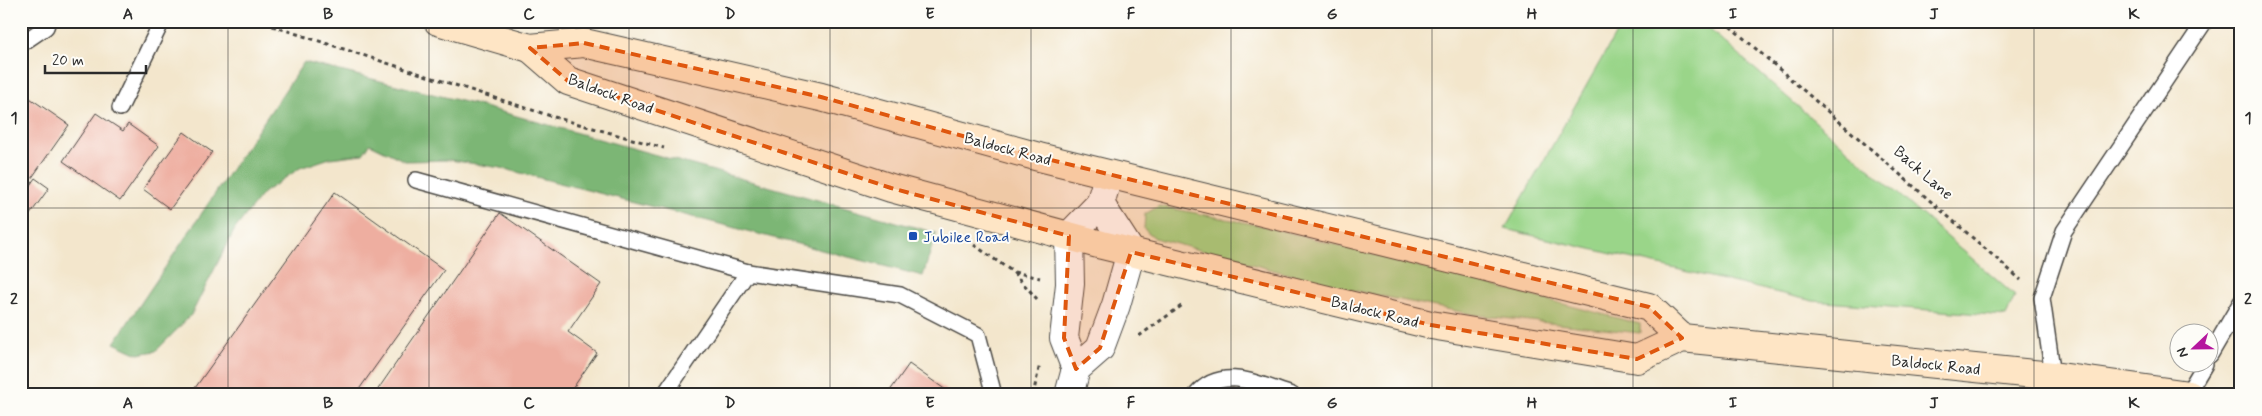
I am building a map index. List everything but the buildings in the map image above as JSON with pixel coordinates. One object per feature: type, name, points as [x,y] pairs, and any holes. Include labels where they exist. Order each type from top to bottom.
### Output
[{"type":"main road","points":[[438,21],[530,48]]},
{"type":"main road","name":"Baldock Road","points":[[530,48],[584,43],[821,97],[1039,157],[1649,307],[1682,338]]},
{"type":"main road","name":"Baldock Road","points":[[530,48],[568,81],[891,188],[1131,252],[1430,325],[1637,359],[1682,338],[2053,376],[2188,395]]},
{"type":"street","points":[[1076,369],[1064,338],[1070,284],[1069,236],[1100,204],[1108,174]]},
{"type":"street","points":[[1069,395],[1076,369],[1100,348],[1116,305],[1131,252],[1100,204]]},
{"type":"lane","points":[[21,44],[46,27],[48,21]]},
{"type":"lane","points":[[120,108],[162,21]]},
{"type":"lane","points":[[2053,376],[2042,298],[2064,231],[2206,21]]},
{"type":"lane","points":[[416,180],[748,272],[900,295],[978,335],[994,395]]},
{"type":"lane","points":[[664,395],[748,272]]},
{"type":"lane","points":[[2220,338],[2241,302]]},
{"type":"lane","points":[[2188,395],[2200,374]]},
{"type":"lane","points":[[1196,395],[1202,388],[1216,381],[1232,377],[1292,395]]},
{"type":"path","points":[[257,21],[554,117]]},
{"type":"path","name":"Back Lane","points":[[1724,21],[2042,298]]},
{"type":"path","points":[[1135,338],[1184,304]]},
{"type":"highlighted area","points":[[584,43],[821,97],[1039,157],[1649,307],[1682,338],[1637,359],[1431,325],[1131,252],[1100,348],[1076,369],[1064,338],[1069,236],[891,188],[568,81],[530,48]]},
{"type":"green space","points":[[1623,21],[1700,21],[2015,296],[2006,316],[1813,301],[1505,229]]},
{"type":"green space","points":[[304,62],[477,105],[936,233],[923,276],[501,168],[450,160],[405,161],[370,144],[363,154],[330,158],[300,168],[263,193],[235,229],[191,315],[156,351],[138,354],[114,343]]},
{"type":"green space","points":[[1159,206],[1268,227],[1640,324],[1640,333],[1476,315],[1336,287],[1155,238],[1144,229],[1145,214]]},
{"type":"place","name":"Jubilee Road","points":[[913,236]]}]
